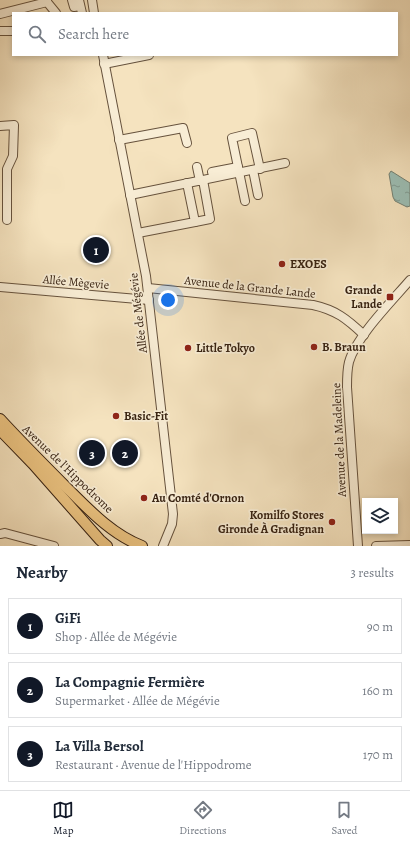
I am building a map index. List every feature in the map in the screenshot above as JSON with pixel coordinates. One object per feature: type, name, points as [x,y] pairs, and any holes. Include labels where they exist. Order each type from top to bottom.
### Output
[{"type":"main road","name":"Avenue de l'Hippodrome","points":[[0,419],[39,461],[84,505],[112,530],[142,546]]},
{"type":"main road","name":"Avenue de l'Hippodrome","points":[[0,430],[107,546]]},
{"type":"street","points":[[72,0],[74,7],[80,6]]},
{"type":"street","points":[[92,0],[94,12]]},
{"type":"street","points":[[0,14],[47,1],[55,12]]},
{"type":"street","points":[[0,31],[12,31]]},
{"type":"street","name":"Allée de Mégévie","points":[[103,56],[148,288],[173,514],[172,524],[163,546]]},
{"type":"street","points":[[104,64],[145,56]]},
{"type":"street","points":[[0,126],[14,125],[14,156],[7,169],[7,220]]},
{"type":"street","points":[[119,140],[184,128],[186,143]]},
{"type":"street","points":[[245,201],[232,138],[252,133],[258,195]]},
{"type":"street","points":[[212,172],[256,169],[285,163]]},
{"type":"street","points":[[138,233],[210,219],[197,167]]},
{"type":"street","points":[[130,195],[187,184],[238,170]]},
{"type":"street","points":[[187,184],[195,222]]},
{"type":"street","name":"Avenue de la Madeleine","points":[[358,546],[347,377],[349,363],[352,354],[364,335],[410,280]]},
{"type":"street","name":"Allée Mègevie","points":[[0,287],[149,300]]},
{"type":"street","name":"Avenue de la Grande Lande","points":[[148,288],[313,305],[332,310],[339,314],[364,335]]},
{"type":"street","points":[[0,534],[5,532],[54,546]]},
{"type":"street","points":[[376,546],[406,545]]},
{"type":"water","points":[[391,171],[410,183],[410,206],[407,207],[395,201],[389,174]]},
{"type":"place","name":"GiFi","points":[[96,250]]},
{"type":"place","name":"EXOES","points":[[282,264]]},
{"type":"place","name":"Grande Lande","points":[[390,297]]},
{"type":"place","name":"B. Braun","points":[[314,347]]},
{"type":"place","name":"Little Tokyo","points":[[188,348]]},
{"type":"place","name":"Basic-Fit","points":[[116,416]]},
{"type":"place","name":"La Villa Bersol","points":[[92,453]]},
{"type":"place","name":"La Compagnie Fermière","points":[[125,453]]},
{"type":"place","name":"Au Comté d'Ornon","points":[[144,498]]},
{"type":"place","name":"Komilfo Stores Gironde À Gradignan","points":[[332,522]]}]
